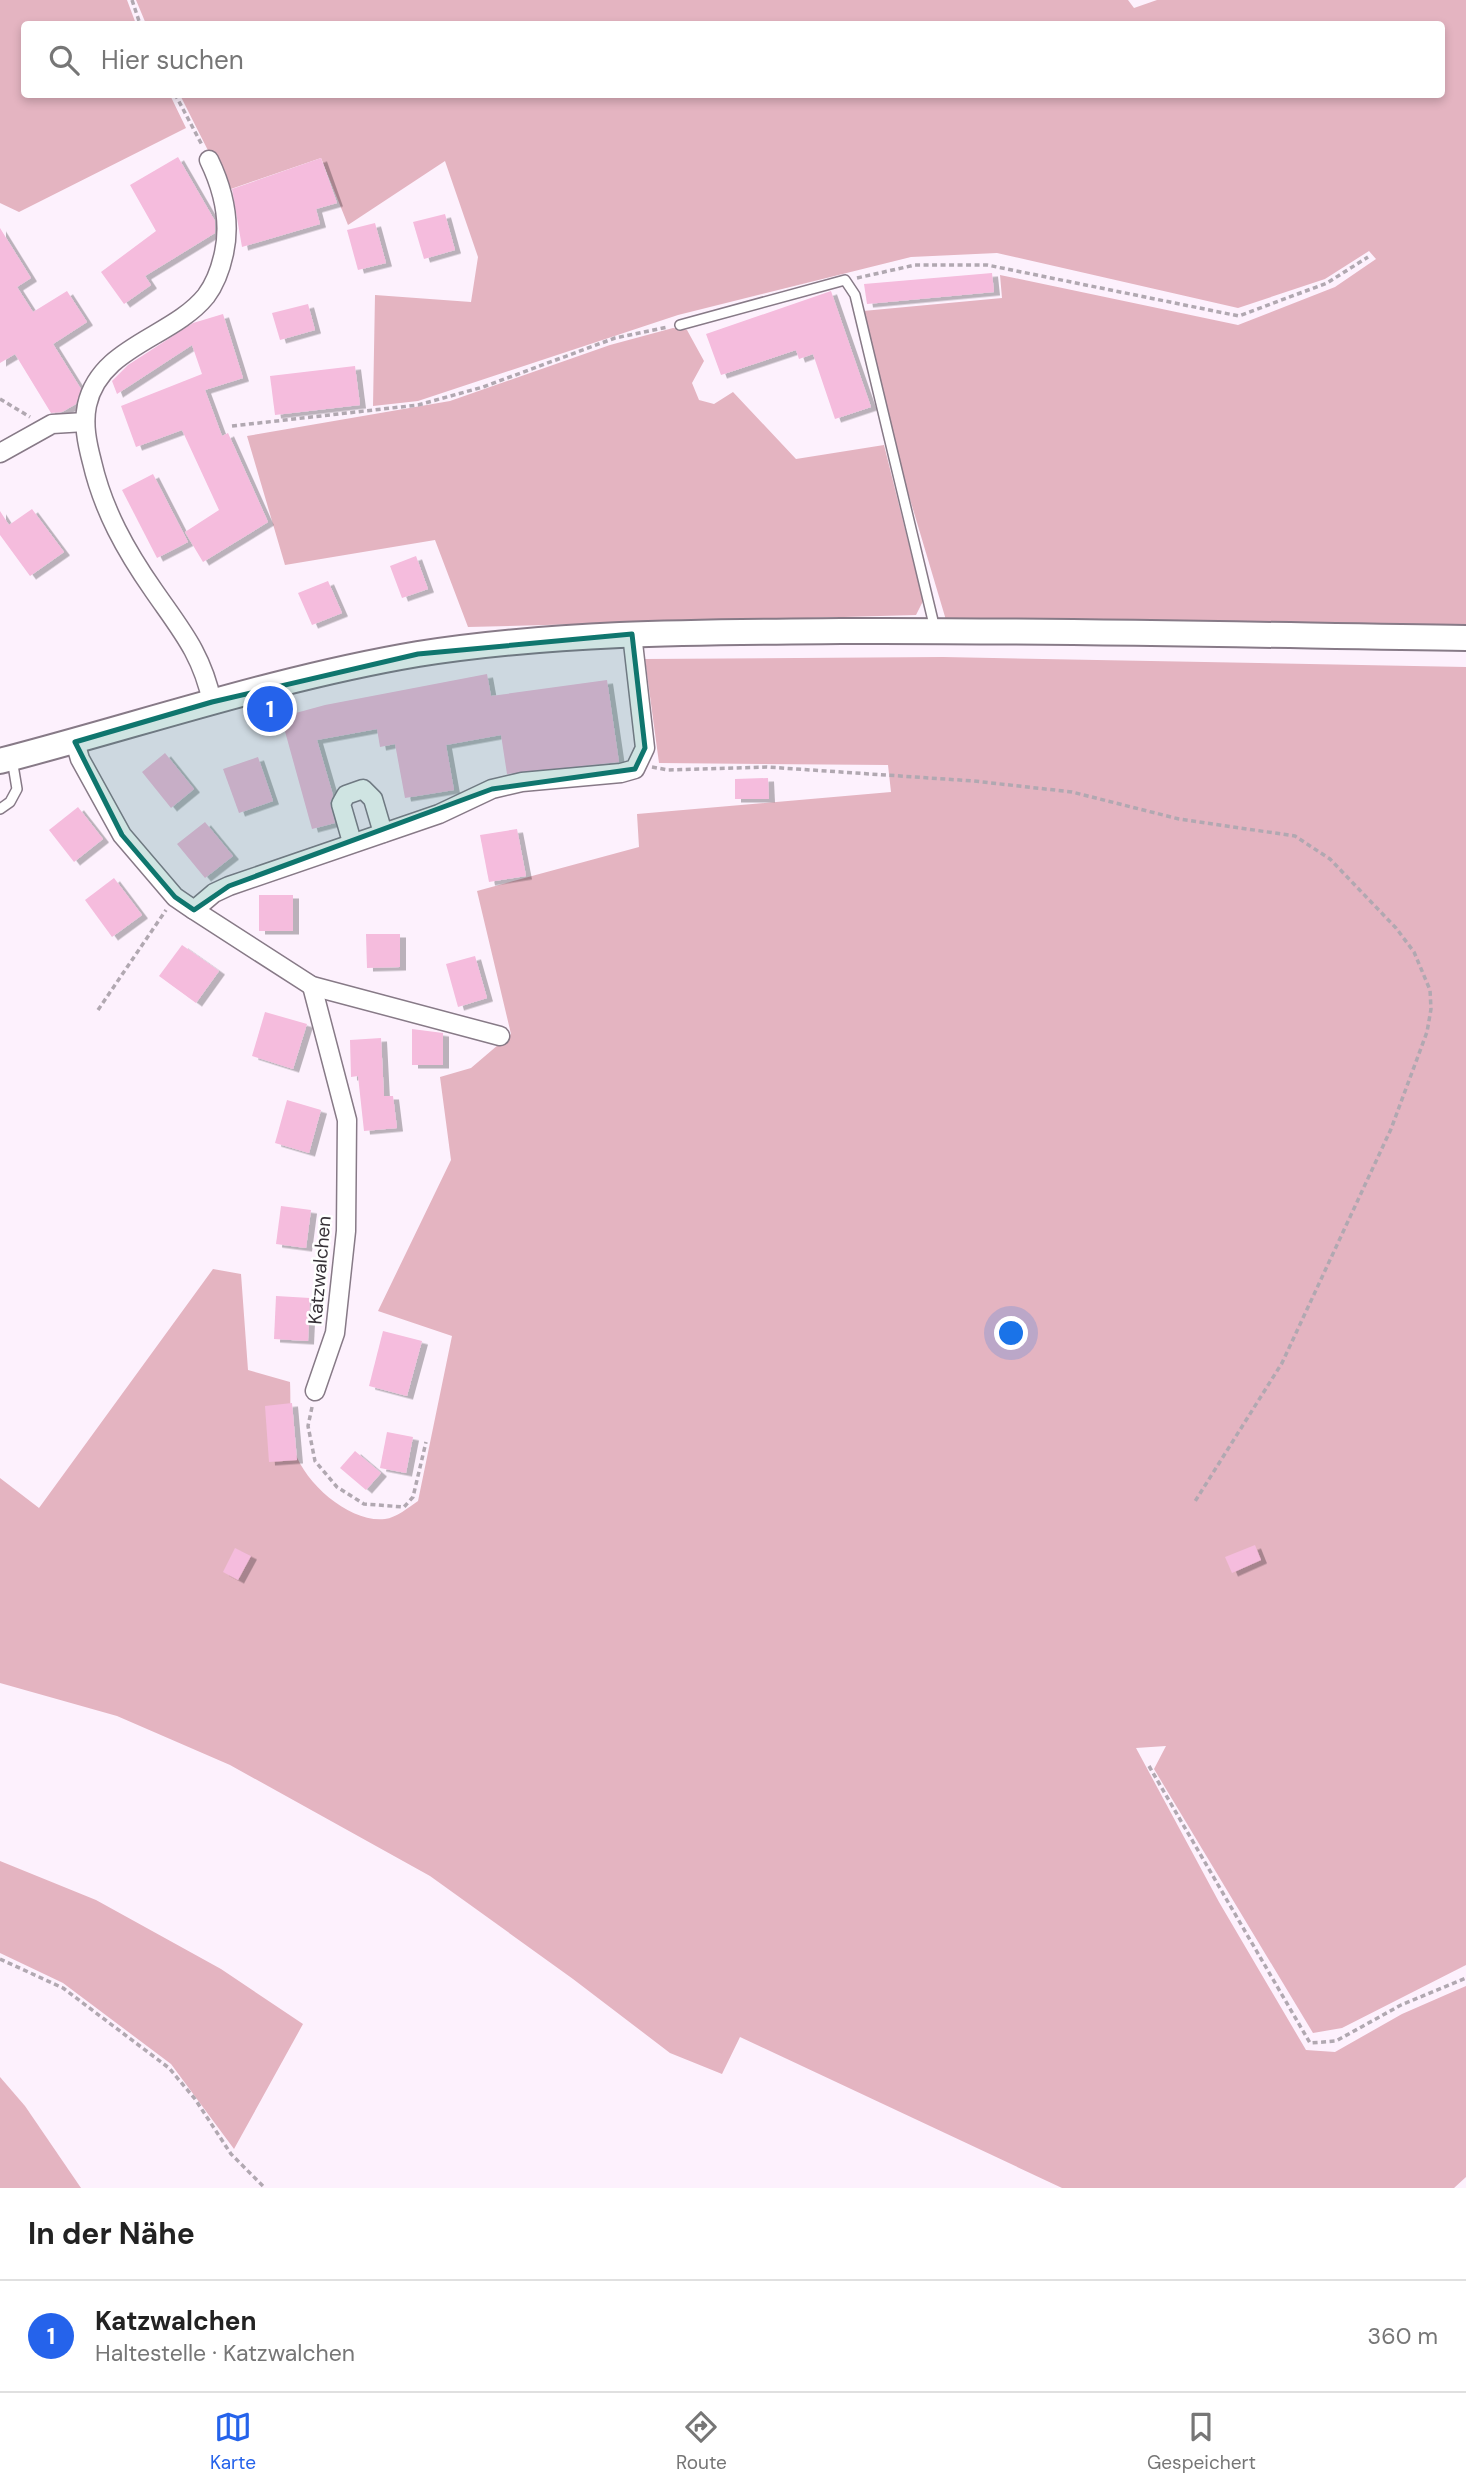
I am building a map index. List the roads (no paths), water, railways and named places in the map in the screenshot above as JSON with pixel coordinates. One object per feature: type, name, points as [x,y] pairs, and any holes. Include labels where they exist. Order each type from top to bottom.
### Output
[{"type":"street","points":[[209,160],[219,180],[227,222],[227,239],[215,280],[206,296],[192,309],[130,351],[99,376],[91,390],[85,422],[93,466],[106,507],[141,572],[194,648],[203,665],[212,702]]},
{"type":"street","points":[[0,453],[52,424],[85,422]]},
{"type":"street","points":[[6,760],[212,702],[418,654],[524,641],[632,634],[936,631],[1466,638]]},
{"type":"street","points":[[194,910],[214,892],[439,814],[492,789],[522,782],[621,773],[635,769],[642,761],[646,748],[632,634]]},
{"type":"street","points":[[75,742],[80,759],[122,835],[175,897],[312,986],[500,1037]]},
{"type":"street","points":[[352,842],[341,804],[346,795],[363,789],[373,799],[383,833]]},
{"type":"street","name":"Katzwalchen","points":[[312,986],[347,1120],[346,1231],[335,1333],[315,1391]]},
{"type":"lane","points":[[680,325],[845,280],[855,295],[936,631]]},
{"type":"lane","points":[[0,809],[10,802],[18,789],[6,760]]},
{"type":"place","name":"Katzwalchen","points":[[270,709]]}]
